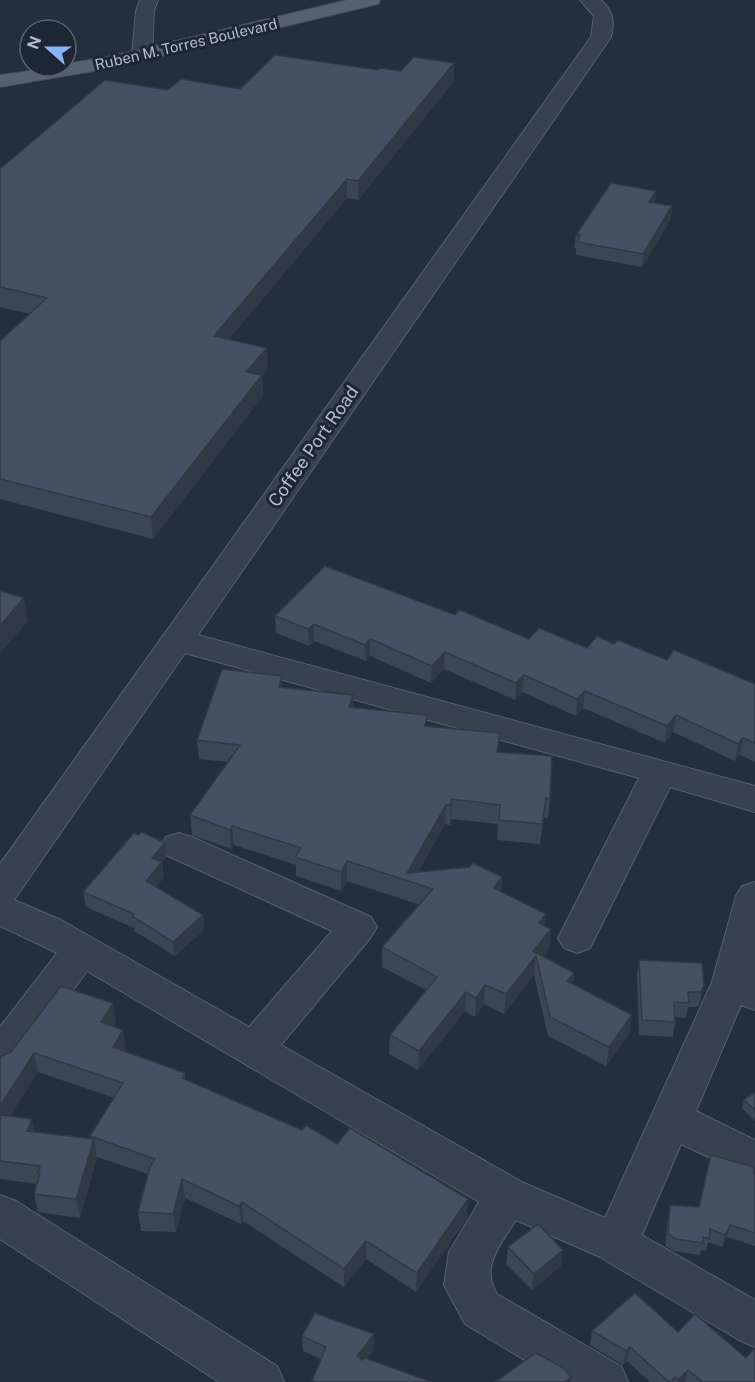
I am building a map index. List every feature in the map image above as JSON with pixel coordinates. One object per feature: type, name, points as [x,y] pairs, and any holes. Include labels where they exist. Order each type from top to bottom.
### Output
[{"type":"main road","name":"Ruben M. Torres Boulevard","points":[[0,81],[142,55],[371,0]]},
{"type":"street","points":[[142,55],[144,11],[148,0]]},
{"type":"street","name":"Coffee Port Road","points":[[0,892],[601,37],[606,21],[601,8],[589,0]]},
{"type":"street","points":[[178,640],[755,799]]},
{"type":"street","points":[[577,938],[660,772]]},
{"type":"street","points":[[180,846],[358,927],[253,1050]]},
{"type":"street","points":[[616,1243],[671,1119],[743,988],[755,896]]},
{"type":"street","points":[[0,910],[48,930],[82,949],[507,1196],[616,1243],[755,1325]]},
{"type":"street","points":[[0,1058],[82,949]]},
{"type":"street","points":[[671,1119],[755,1160]]},
{"type":"street","points":[[507,1196],[471,1252],[467,1285],[481,1309],[604,1382]]},
{"type":"street","points":[[0,1215],[260,1382]]},
{"type":"building","points":[[275,55],[378,70],[380,68],[401,71],[414,57],[454,63],[358,181],[347,179],[214,336],[267,348],[246,372],[262,375],[151,517],[0,479],[0,341],[47,298],[0,287],[0,169],[105,80],[168,90],[181,79],[240,89]]},
{"type":"building","points":[[611,183],[656,191],[649,202],[672,206],[643,254],[577,242],[580,235],[576,235]]},
{"type":"building","points":[[325,566],[455,615],[460,610],[529,639],[539,628],[587,648],[597,636],[614,644],[618,640],[667,660],[674,650],[755,684],[755,743],[743,738],[738,744],[676,715],[667,726],[585,691],[577,699],[524,675],[516,683],[445,652],[432,666],[370,639],[365,645],[314,624],[308,629],[275,616]]},
{"type":"building","points":[[0,591],[24,598],[0,626]]},
{"type":"building","points":[[222,669],[282,676],[279,687],[353,695],[349,707],[427,715],[425,726],[500,733],[497,752],[552,756],[550,799],[546,798],[542,824],[499,820],[500,805],[452,799],[450,805],[446,805],[407,873],[469,867],[473,863],[502,877],[494,888],[546,914],[539,923],[551,929],[533,951],[574,973],[567,981],[632,1015],[609,1047],[550,1017],[536,956],[506,994],[485,985],[476,998],[466,992],[419,1051],[390,1035],[437,977],[382,947],[433,889],[347,861],[341,872],[295,857],[301,848],[232,826],[230,830],[190,815],[240,745],[197,740]]},
{"type":"building","points":[[142,832],[165,843],[152,858],[162,862],[146,881],[203,915],[173,942],[132,916],[134,914],[83,892],[134,833],[138,835]]},
{"type":"building","points":[[639,960],[702,963],[704,986],[701,992],[688,992],[689,1003],[674,1002],[675,1022],[642,1020]]},
{"type":"building","points":[[61,986],[113,1003],[101,1022],[123,1030],[113,1047],[185,1073],[182,1078],[302,1130],[306,1125],[337,1144],[350,1128],[468,1199],[417,1273],[366,1241],[344,1269],[242,1202],[239,1206],[182,1179],[173,1214],[138,1212],[150,1167],[155,1159],[90,1136],[123,1083],[34,1053],[0,1106],[0,1059],[11,1052]]},
{"type":"building","points":[[755,1092],[755,1110],[744,1100]]},
{"type":"building","points":[[0,1115],[32,1119],[27,1131],[94,1139],[76,1199],[34,1194],[40,1166],[0,1161]]},
{"type":"building","points":[[711,1155],[754,1167],[755,1233],[730,1225],[725,1235],[710,1229],[709,1239],[703,1237],[703,1243],[676,1239],[668,1234],[670,1205],[699,1207]]},
{"type":"building","points":[[538,1224],[563,1250],[534,1274],[508,1247]]},
{"type":"building","points":[[635,1293],[678,1332],[695,1314],[746,1358],[755,1348],[755,1382],[703,1382],[688,1370],[678,1380],[675,1377],[669,1382],[630,1347],[626,1351],[592,1331]]},
{"type":"building","points":[[315,1313],[374,1334],[357,1356],[362,1360],[365,1358],[432,1382],[312,1381],[326,1347],[302,1336]]},
{"type":"building","points":[[536,1353],[565,1369],[571,1377],[564,1382],[495,1382]]}]
